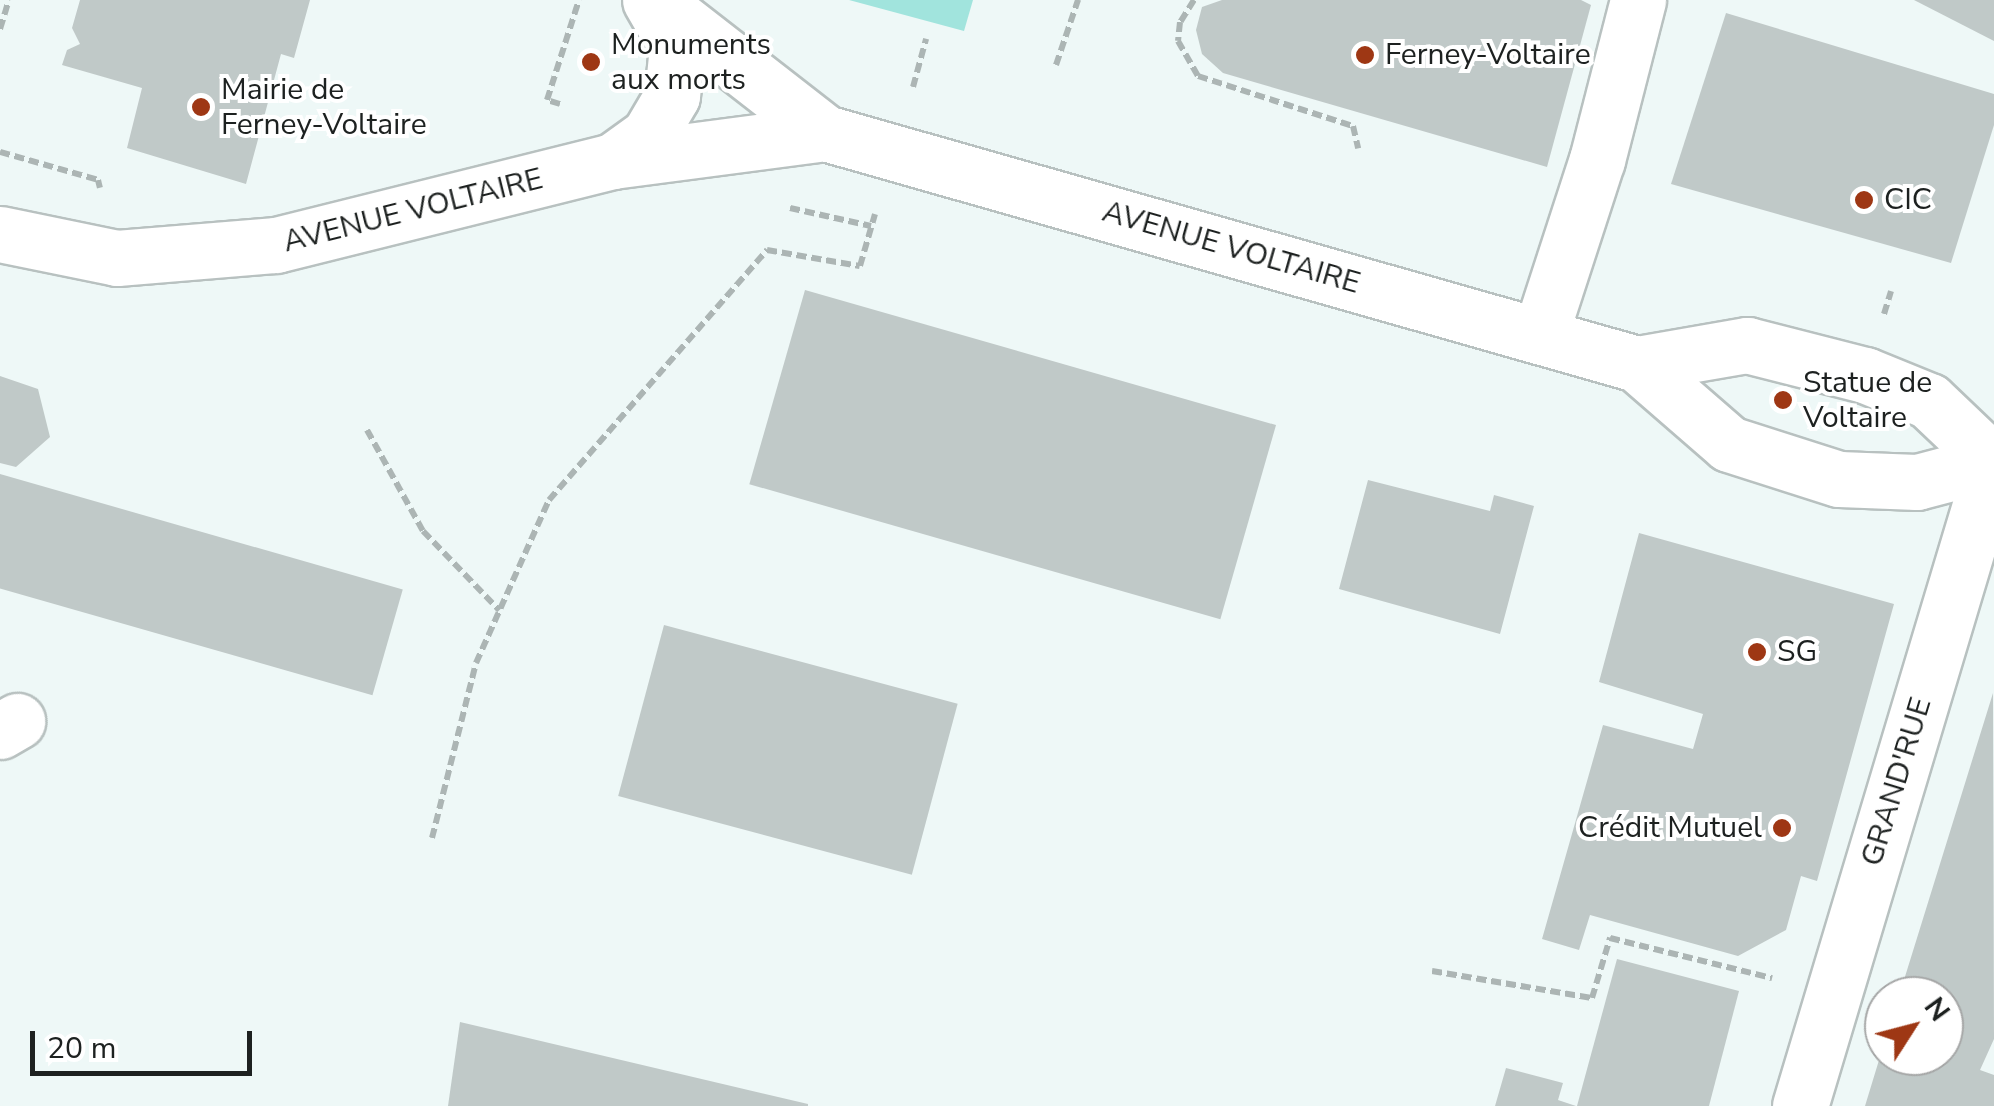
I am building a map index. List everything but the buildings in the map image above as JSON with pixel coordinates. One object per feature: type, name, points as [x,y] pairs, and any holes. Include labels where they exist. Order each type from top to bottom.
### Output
[{"type":"street","points":[[613,161],[649,135],[672,96],[678,47],[652,0]]},
{"type":"street","name":"AVENUE VOLTAIRE","points":[[652,0],[825,133],[1637,364],[1728,444],[1839,478],[1916,482],[1994,461]]},
{"type":"street","points":[[1540,335],[1597,160],[1638,0]]},
{"type":"street","name":"AVENUE VOLTAIRE","points":[[0,234],[117,258],[276,245],[613,161],[825,133]]},
{"type":"street","name":"AVENUE VOLTAIRE","points":[[1637,364],[1747,345],[1865,376],[1929,402],[1994,461]]},
{"type":"street","name":"GRAND'RUE","points":[[1800,1106],[1994,461]]},
{"type":"path","points":[[0,29],[9,0]]},
{"type":"path","points":[[579,0],[547,100],[576,108],[613,161]]},
{"type":"path","points":[[1056,64],[1078,0]]},
{"type":"path","points":[[1194,0],[1180,22],[1178,41],[1198,76],[1353,126],[1358,148]]},
{"type":"path","points":[[432,838],[476,663],[549,500],[767,250],[860,266],[926,39]]},
{"type":"path","points":[[366,430],[423,530],[499,610]]},
{"type":"path","points":[[1432,970],[1592,998],[1610,938],[1831,994]]},
{"type":"shaded area","points":[[849,0],[973,0],[964,31]]},
{"type":"place","name":"Ferney-Voltaire","points":[[1365,55]]},
{"type":"place","name":"Monuments aux morts","points":[[591,62]]},
{"type":"place","name":"Mairie de Ferney-Voltaire","points":[[201,107]]},
{"type":"place","name":"CIC","points":[[1864,200]]},
{"type":"place","name":"Statue de Voltaire","points":[[1783,400]]},
{"type":"place","name":"SG","points":[[1757,652]]},
{"type":"place","name":"Crédit Mutuel","points":[[1782,828]]}]
